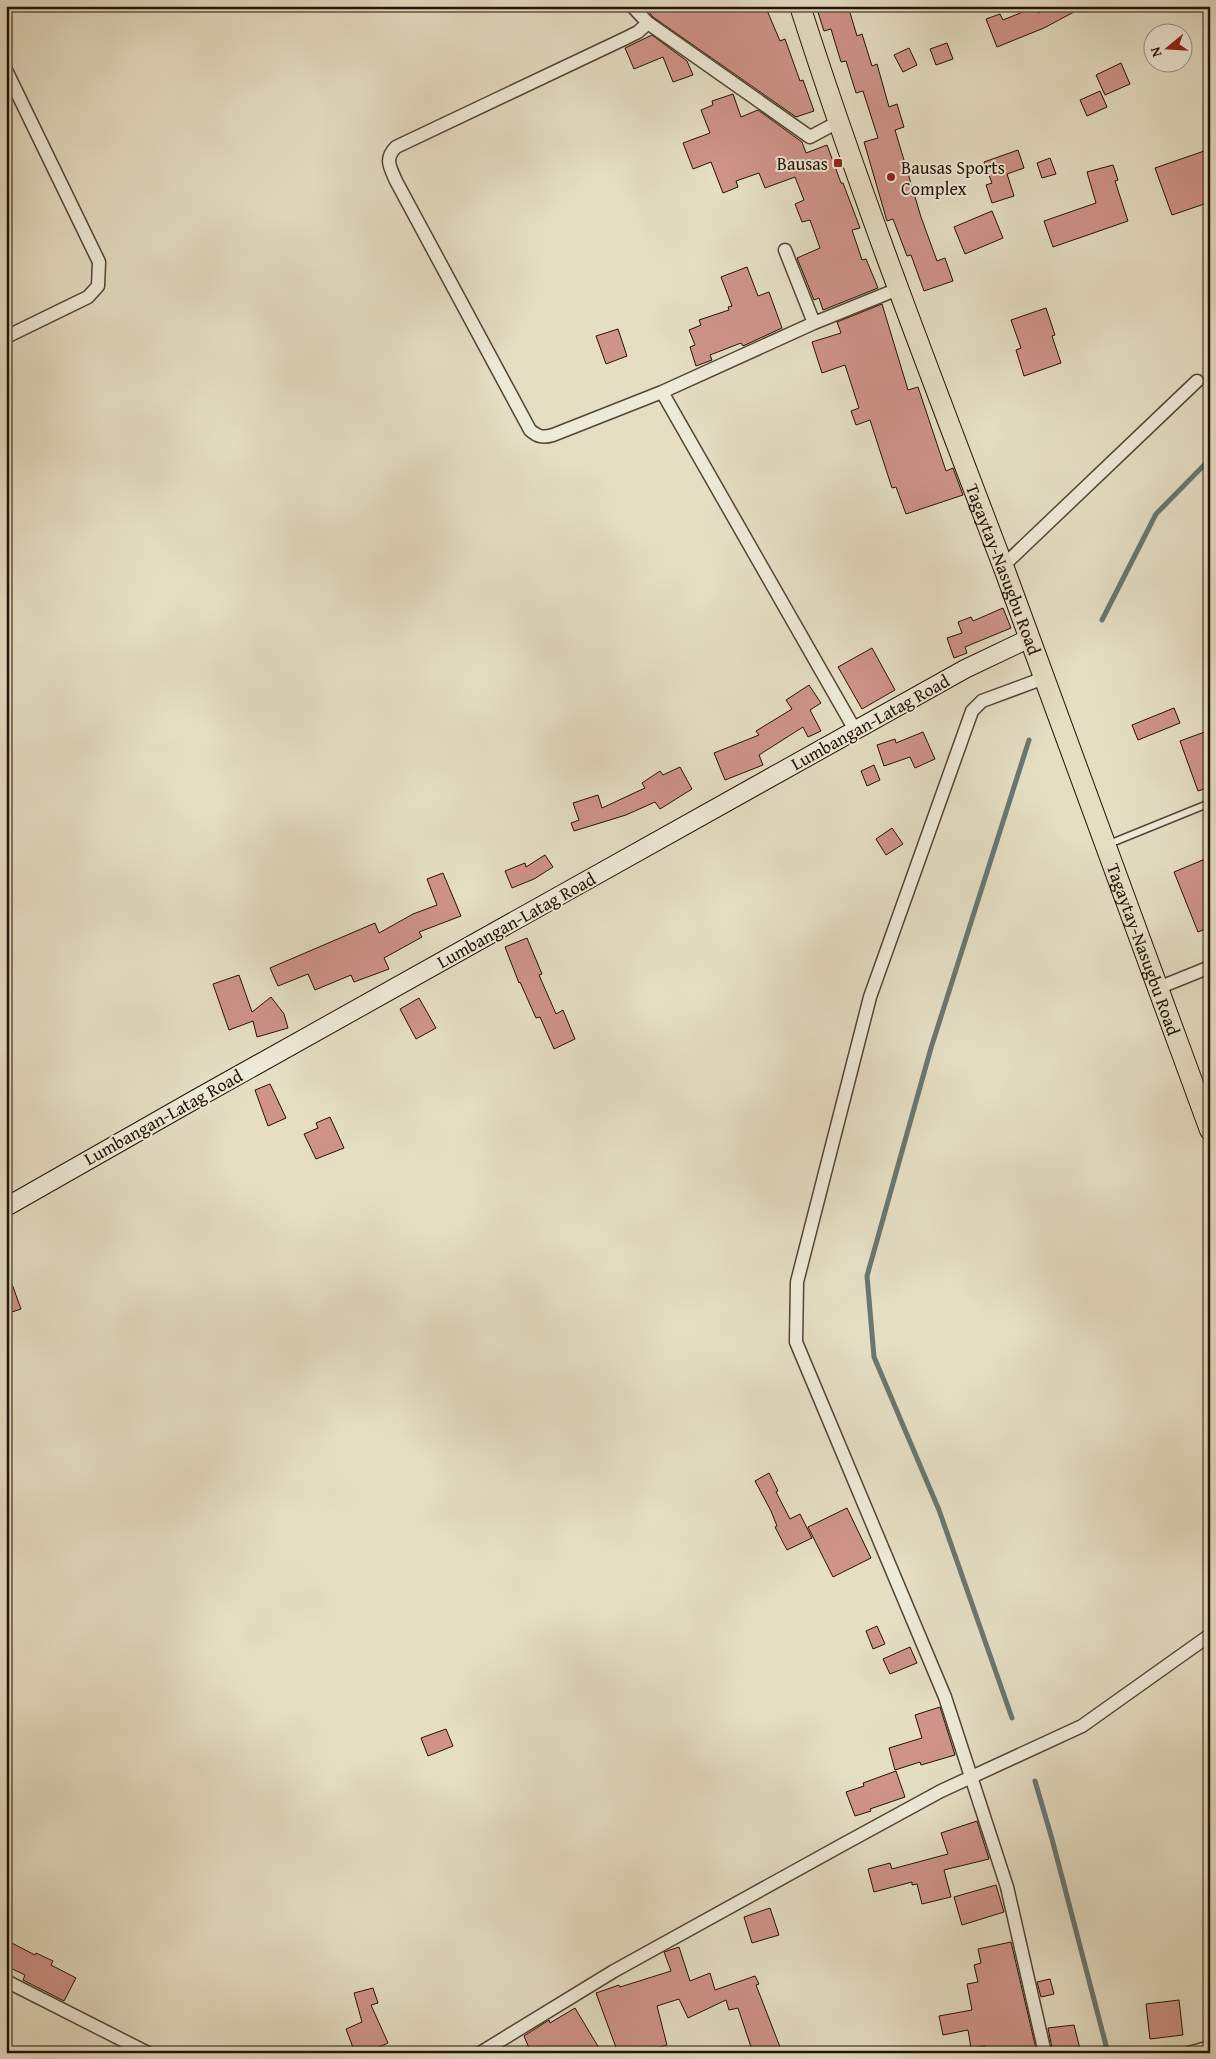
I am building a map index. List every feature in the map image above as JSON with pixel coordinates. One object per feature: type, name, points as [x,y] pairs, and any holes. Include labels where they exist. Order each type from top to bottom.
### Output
[{"type":"main road","name":"Tagaytay-Nasugbu Road","points":[[800,6],[838,122],[898,289],[1030,638],[1210,1130]]},
{"type":"street","points":[[632,6],[648,23],[810,137],[838,122]]},
{"type":"street","points":[[648,23],[638,32],[626,38],[396,146],[390,153],[389,163],[396,181],[526,423],[536,435],[544,438],[553,435],[662,392],[814,323],[898,289]]},
{"type":"street","points":[[6,70],[99,262],[98,286],[88,297],[6,337]]},
{"type":"street","points":[[786,250],[814,323]]},
{"type":"street","points":[[1003,566],[1197,381]]},
{"type":"street","points":[[662,392],[855,730]]},
{"type":"street","name":"Lumbangan-Latag Road","points":[[6,1207],[186,1104],[855,730],[965,669],[1030,638]]},
{"type":"street","points":[[1044,678],[982,701],[972,711],[870,996],[797,1282],[796,1342],[946,1698],[1007,1887],[1045,2053]]},
{"type":"street","points":[[1158,988],[1210,967]]},
{"type":"street","points":[[480,2053],[614,1971],[858,1836],[941,1791],[1082,1726],[1210,1635]]},
{"type":"street","points":[[6,1981],[148,2053]]},
{"type":"street","points":[[1189,2053],[1210,2047]]},
{"type":"lane","points":[[1105,845],[1210,803]]},
{"type":"building","points":[[645,6],[755,6],[758,11],[766,8],[780,41],[785,39],[800,81],[803,80],[814,111],[796,117],[653,17]]},
{"type":"building","points":[[816,6],[848,6],[857,36],[862,34],[872,66],[877,64],[889,107],[897,104],[904,127],[895,130],[921,217],[937,261],[945,258],[953,281],[924,291],[911,255],[907,256],[893,219],[887,221],[864,142],[878,138],[863,91],[856,93],[846,61],[841,62],[831,29],[824,31]]},
{"type":"building","points":[[1052,6],[1085,6],[1044,28],[997,47],[986,19],[1000,14],[1003,20],[1035,7],[1038,13]]},
{"type":"building","points":[[652,35],[687,61],[693,75],[673,82],[663,57],[634,69],[625,48]]},
{"type":"building","points":[[947,43],[953,59],[936,65],[930,49]]},
{"type":"building","points":[[909,48],[917,65],[903,72],[894,55]]},
{"type":"building","points":[[1121,63],[1130,84],[1105,95],[1096,75]]},
{"type":"building","points":[[1100,91],[1107,107],[1087,116],[1080,100]]},
{"type":"building","points":[[733,94],[741,117],[758,110],[802,142],[806,153],[827,145],[860,228],[852,230],[862,260],[866,259],[878,288],[823,310],[819,298],[814,300],[797,258],[820,248],[810,220],[802,222],[795,204],[804,200],[795,177],[765,188],[759,173],[736,181],[738,187],[723,193],[711,162],[693,169],[683,143],[710,133],[701,110],[713,105],[712,101]]},
{"type":"building","points":[[1210,149],[1210,202],[1172,215],[1155,168]]},
{"type":"building","points":[[1018,150],[1024,168],[1007,174],[1014,196],[992,203],[986,185],[992,183],[984,162]]},
{"type":"building","points":[[1050,158],[1056,174],[1042,178],[1037,163]]},
{"type":"building","points":[[1113,165],[1118,180],[1115,181],[1128,221],[1053,247],[1044,221],[1096,203],[1087,172]]},
{"type":"building","points":[[992,211],[1003,238],[965,254],[954,227]]},
{"type":"building","points":[[747,267],[758,296],[769,292],[782,328],[743,346],[741,343],[710,355],[712,360],[696,366],[690,347],[695,345],[689,330],[701,325],[699,320],[729,310],[728,307],[732,306],[721,277]]},
{"type":"building","points":[[882,304],[908,390],[918,387],[946,471],[953,468],[963,495],[906,514],[896,487],[892,488],[870,420],[856,425],[851,411],[859,408],[845,365],[822,373],[812,342],[841,333],[837,322]]},
{"type":"building","points":[[1046,308],[1055,335],[1052,336],[1061,363],[1024,376],[1016,350],[1021,348],[1011,320]]},
{"type":"building","points":[[618,329],[627,356],[606,364],[596,336]]},
{"type":"building","points":[[1003,608],[1011,628],[965,647],[967,653],[954,658],[947,638],[962,633],[958,622],[971,617],[973,621]]},
{"type":"building","points":[[872,648],[895,690],[862,709],[838,667]]},
{"type":"building","points":[[809,685],[821,703],[810,710],[821,731],[808,737],[803,727],[759,755],[763,765],[725,780],[714,753],[759,735],[756,731],[792,709],[786,700]]},
{"type":"building","points":[[1174,708],[1180,723],[1138,740],[1132,725]]},
{"type":"building","points":[[1210,730],[1210,787],[1198,791],[1180,741]]},
{"type":"building","points":[[923,732],[935,759],[915,768],[910,757],[884,766],[877,745],[895,739],[896,743]]},
{"type":"building","points":[[874,765],[880,780],[867,786],[861,771]]},
{"type":"building","points":[[680,767],[692,789],[660,809],[655,802],[626,815],[574,831],[571,823],[579,820],[573,803],[598,795],[602,808],[645,788],[642,783],[660,771],[663,775]]},
{"type":"building","points":[[892,828],[903,844],[886,855],[876,839]]},
{"type":"building","points":[[545,855],[553,867],[534,879],[512,888],[505,871],[525,863],[526,867]]},
{"type":"building","points":[[1210,857],[1210,927],[1198,932],[1174,872]]},
{"type":"building","points":[[443,873],[461,916],[419,932],[422,937],[384,958],[389,969],[354,982],[351,975],[315,990],[308,974],[278,986],[270,968],[375,923],[379,933],[413,914],[437,905],[427,879]]},
{"type":"building","points":[[527,938],[542,974],[539,975],[556,1014],[563,1010],[575,1039],[554,1049],[540,1017],[536,1018],[519,983],[505,947]]},
{"type":"building","points":[[239,975],[252,1012],[271,997],[284,1014],[288,1028],[257,1037],[253,1021],[229,1030],[213,984]]},
{"type":"building","points":[[419,998],[436,1028],[416,1039],[400,1009]]},
{"type":"building","points":[[270,1084],[286,1118],[268,1126],[255,1090]]},
{"type":"building","points":[[330,1117],[344,1148],[316,1159],[304,1134],[318,1128],[316,1123]]},
{"type":"building","points":[[8,1273],[21,1309],[6,1314],[6,1274]]},
{"type":"building","points":[[769,1473],[778,1491],[776,1492],[790,1519],[800,1514],[812,1538],[787,1550],[775,1527],[777,1526],[771,1511],[755,1481]]},
{"type":"building","points":[[847,1508],[871,1558],[833,1577],[808,1527]]},
{"type":"building","points":[[877,1626],[885,1644],[873,1649],[866,1631]]},
{"type":"building","points":[[910,1647],[917,1663],[890,1674],[883,1659]]},
{"type":"building","points":[[940,1707],[955,1755],[921,1765],[920,1762],[895,1770],[889,1748],[922,1738],[915,1715]]},
{"type":"building","points":[[446,1729],[453,1746],[428,1756],[421,1738]]},
{"type":"building","points":[[896,1771],[905,1797],[855,1816],[846,1792],[864,1786],[863,1783]]},
{"type":"building","points":[[977,1821],[989,1859],[944,1870],[951,1897],[922,1904],[917,1884],[912,1885],[912,1882],[874,1892],[868,1869],[890,1863],[892,1869],[948,1854],[941,1833]]},
{"type":"building","points":[[996,1885],[1004,1912],[962,1925],[954,1897]]},
{"type":"building","points":[[770,1908],[779,1935],[752,1943],[744,1917]]},
{"type":"building","points":[[6,1940],[35,1955],[36,1953],[53,1961],[51,1965],[76,1978],[64,2001],[23,1980],[25,1975],[6,1966]]},
{"type":"building","points":[[1011,1942],[1037,2053],[985,2053],[985,2046],[971,2048],[968,2030],[943,2035],[939,2016],[972,2010],[967,1984],[978,1982],[974,1965],[981,1963],[978,1949]]},
{"type":"building","points":[[679,1947],[690,1981],[710,1973],[715,1990],[755,1976],[759,1984],[756,1985],[780,2047],[763,2053],[753,2053],[738,2008],[729,2010],[726,2000],[688,2018],[679,1999],[657,2006],[667,2045],[638,2053],[618,2053],[596,1993],[671,1971],[664,1952]]},
{"type":"building","points":[[1050,1979],[1054,1994],[1041,1997],[1037,1982]]},
{"type":"building","points":[[373,1988],[378,2003],[371,2005],[388,2043],[365,2053],[355,2053],[346,2029],[362,2022],[354,1993]]},
{"type":"building","points":[[1179,2000],[1183,2035],[1150,2039],[1146,2004]]},
{"type":"building","points":[[575,2008],[602,2053],[531,2053],[524,2036],[549,2020],[550,2023]]},
{"type":"building","points":[[1074,2025],[1081,2053],[1053,2053],[1048,2028]]},
{"type":"waterway","points":[[1102,620],[1156,514],[1210,459]]},
{"type":"waterway","points":[[1012,1718],[939,1510],[874,1357],[867,1276],[931,1048],[1029,740]]},
{"type":"waterway","points":[[1035,1781],[1108,2053]]},
{"type":"place","name":"Bausas","points":[[838,163]]},
{"type":"place","name":"Bausas Sports Complex","points":[[891,177]]}]
